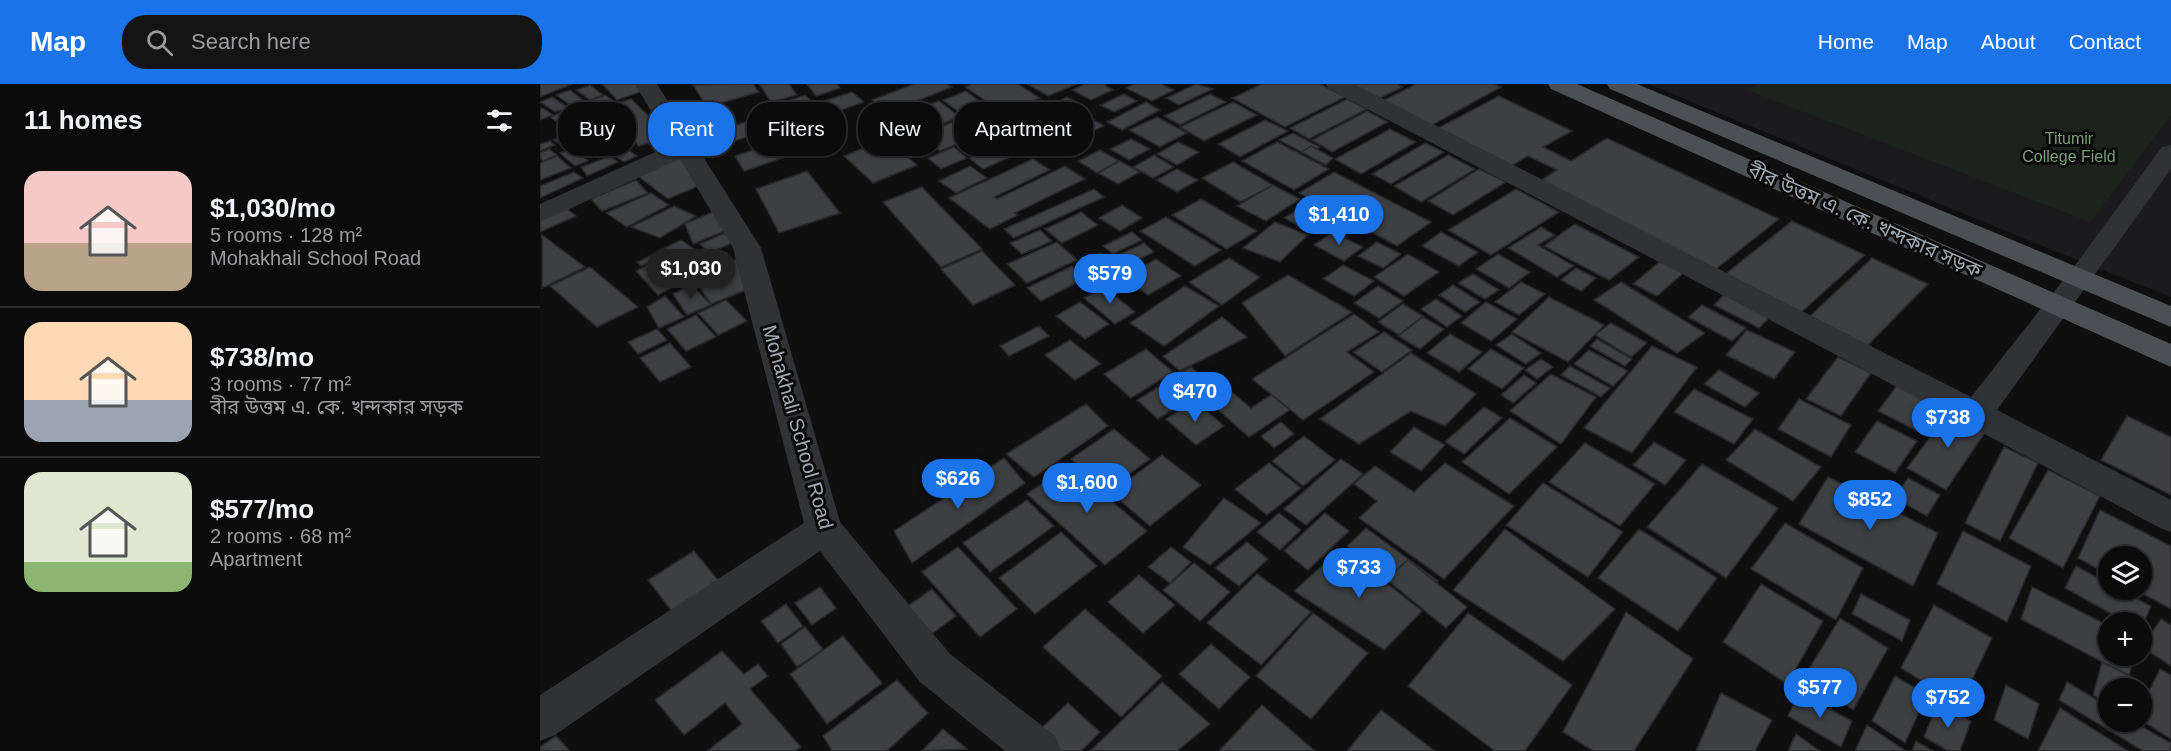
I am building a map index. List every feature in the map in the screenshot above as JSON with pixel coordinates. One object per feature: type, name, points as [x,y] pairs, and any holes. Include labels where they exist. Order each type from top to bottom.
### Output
[{"type":"main road","name":"বীর উত্তম এ. কে. খন্দকার সড়ক","points":[[1559,84],[2171,356]]},
{"type":"main road","name":"বীর উত্তম এ. কে. খন্দকার সড়ক","points":[[1618,84],[2171,317]]},
{"type":"street","name":"Mohakhali School Road","points":[[646,84],[657,102]]},
{"type":"street","points":[[1337,84],[1550,197],[1977,412],[2171,517]]},
{"type":"street","points":[[1977,412],[2080,278],[2171,152]]},
{"type":"street","points":[[540,214],[667,156]]},
{"type":"street","name":"Mohakhali School Road","points":[[689,156],[747,248],[824,529],[935,668],[1039,751]]},
{"type":"street","points":[[550,713],[824,529]]},
{"type":"shaded area","points":[[1648,84],[2171,84],[2171,297],[2050,249]]},
{"type":"green space","name":"Titumir College Field","points":[[1756,84],[2171,84],[2171,116],[2090,222],[1747,90]]},
{"type":"building","points":[[540,84],[572,84],[540,97]]},
{"type":"building","points":[[602,84],[635,84],[643,91],[617,100]]},
{"type":"building","points":[[753,84],[759,92],[724,102],[704,102],[693,85]]},
{"type":"building","points":[[759,84],[789,84],[797,95],[771,102]]},
{"type":"building","points":[[807,84],[837,84],[840,88],[816,96]]},
{"type":"building","points":[[914,84],[947,84],[952,87],[914,102],[875,102],[872,100]]},
{"type":"building","points":[[972,84],[1018,84],[1040,98],[1030,102],[988,102],[965,87]]},
{"type":"building","points":[[1027,84],[1077,84],[1048,96]]},
{"type":"building","points":[[1085,84],[1103,84],[1113,90],[1091,100],[1072,90]]},
{"type":"building","points":[[1134,84],[1161,84],[1174,90],[1152,101],[1126,88]]},
{"type":"building","points":[[1196,84],[1213,89],[1179,105],[1166,98]]},
{"type":"building","points":[[1262,84],[1320,84],[1345,97],[1285,127],[1232,98]]},
{"type":"building","points":[[1348,84],[1397,84],[1403,87],[1378,99]]},
{"type":"building","points":[[1416,84],[1494,84],[1501,87],[1427,128],[1378,103]]},
{"type":"building","points":[[590,85],[603,95],[590,100],[576,90]]},
{"type":"building","points":[[570,90],[583,100],[566,102],[556,95]]},
{"type":"building","points":[[966,91],[980,102],[954,102],[954,108],[943,100]]},
{"type":"building","points":[[852,92],[864,102],[858,102],[858,104],[846,108],[846,102],[821,102]]},
{"type":"building","points":[[1124,94],[1137,101],[1114,112],[1100,105]]},
{"type":"building","points":[[1210,94],[1226,102],[1180,125],[1164,116]]},
{"type":"building","points":[[605,95],[615,102],[588,102]]},
{"type":"building","points":[[805,95],[813,102],[784,102]]},
{"type":"building","points":[[1499,96],[1572,131],[1543,147],[1571,161],[1607,138],[1779,219],[1707,276],[1535,184],[1557,170],[1528,156],[1511,166],[1438,128]]},
{"type":"building","points":[[552,97],[560,102],[558,111],[555,112],[540,102]]},
{"type":"building","points":[[1067,97],[1076,102],[1056,102]]},
{"type":"building","points":[[1347,99],[1367,109],[1309,139],[1290,128]]},
{"type":"building","points":[[1146,102],[1160,110],[1122,130],[1107,122]]},
{"type":"building","points":[[1233,102],[1257,115],[1204,141],[1180,127]]},
{"type":"building","points":[[942,103],[954,112],[954,119],[942,124]]},
{"type":"building","points":[[636,104],[648,116],[648,143],[639,146],[636,143]]},
{"type":"building","points":[[543,108],[553,115],[540,120],[540,109]]},
{"type":"building","points":[[1367,111],[1388,122],[1332,152],[1312,140]]},
{"type":"building","points":[[558,114],[558,123],[550,117]]},
{"type":"building","points":[[1157,117],[1187,133],[1160,147],[1129,130]]},
{"type":"building","points":[[1093,119],[1104,126],[1093,131]]},
{"type":"building","points":[[1265,120],[1288,131],[1240,157],[1218,144]]},
{"type":"building","points":[[747,121],[747,137],[735,141],[735,125]]},
{"type":"building","points":[[954,122],[954,145],[942,150],[942,126]]},
{"type":"building","points":[[1390,129],[1416,142],[1361,174],[1335,159]]},
{"type":"building","points":[[1293,133],[1320,147],[1307,155],[1279,140]]},
{"type":"building","points":[[1131,139],[1150,149],[1129,160],[1110,149]]},
{"type":"building","points":[[550,141],[555,145],[540,151],[540,144]]},
{"type":"building","points":[[1178,142],[1199,152],[1177,165],[1157,154]]},
{"type":"building","points":[[1277,142],[1329,169],[1294,190],[1242,161]]},
{"type":"building","points":[[1425,143],[1444,152],[1391,184],[1372,174]]},
{"type":"building","points":[[1311,146],[1333,158],[1326,165],[1301,152]]},
{"type":"building","points":[[954,147],[954,156],[967,158],[941,169],[928,158],[942,156],[942,152]]},
{"type":"building","points":[[549,149],[557,155],[543,161],[540,153]]},
{"type":"building","points":[[858,150],[858,156],[907,156],[917,165],[873,183],[844,156]]},
{"type":"building","points":[[1100,150],[1119,161],[1097,173],[1078,161],[1093,156],[1093,154]]},
{"type":"building","points":[[747,152],[747,156],[788,156],[744,171],[735,156]]},
{"type":"building","points":[[1154,155],[1174,167],[1153,178],[1133,167]]},
{"type":"building","points":[[1448,155],[1475,169],[1421,202],[1394,186]]},
{"type":"building","points":[[557,156],[571,168],[540,180],[540,163]]},
{"type":"building","points":[[563,156],[583,156],[588,161],[575,166]]},
{"type":"building","points":[[610,156],[618,162],[587,176],[581,167]]},
{"type":"building","points":[[615,156],[637,156],[624,162]]},
{"type":"building","points":[[679,156],[701,185],[668,199],[634,173]]},
{"type":"building","points":[[1005,156],[1008,158],[983,169],[969,158]]},
{"type":"building","points":[[1033,159],[1050,170],[994,197],[997,199],[1065,166],[1085,179],[1015,213],[1018,215],[990,229],[949,198]]},
{"type":"building","points":[[1120,161],[1140,172],[1118,184],[1098,173]]},
{"type":"building","points":[[1233,162],[1273,185],[1240,202],[1202,178]]},
{"type":"building","points":[[970,166],[987,178],[956,193],[939,181]]},
{"type":"building","points":[[1177,169],[1198,180],[1177,192],[1156,180]]},
{"type":"building","points":[[1479,169],[1506,182],[1453,215],[1428,201]]},
{"type":"building","points":[[807,171],[840,213],[779,233],[756,189]]},
{"type":"building","points":[[574,172],[583,178],[540,198],[540,186]]},
{"type":"building","points":[[1334,172],[1431,222],[1397,246],[1299,193]]},
{"type":"building","points":[[636,180],[648,193],[602,211],[591,199]]},
{"type":"building","points":[[1273,185],[1300,199],[1266,221],[1237,206]]},
{"type":"building","points":[[922,187],[982,249],[941,267],[883,202]]},
{"type":"building","points":[[1094,189],[1104,197],[1014,238],[1004,229]]},
{"type":"building","points":[[1516,189],[1559,212],[1491,255],[1448,230]]},
{"type":"building","points":[[651,193],[669,205],[627,227],[606,213]]},
{"type":"building","points":[[1201,199],[1257,231],[1227,249],[1172,215]]},
{"type":"building","points":[[563,205],[576,216],[540,232],[540,216]]},
{"type":"building","points":[[1122,205],[1142,218],[1120,231],[1099,218]]},
{"type":"building","points":[[674,206],[696,216],[660,238],[631,227]]},
{"type":"building","points":[[1303,206],[1330,220],[1312,233],[1284,218]]},
{"type":"building","points":[[713,212],[727,230],[693,244],[685,224]]},
{"type":"building","points":[[1081,212],[1098,225],[1062,243],[1045,229]]},
{"type":"building","points":[[1166,217],[1221,250],[1195,266],[1140,231]]},
{"type":"building","points":[[1792,221],[1865,255],[1798,315],[1724,275]]},
{"type":"building","points":[[1275,222],[1308,235],[1280,262],[1243,248]]},
{"type":"building","points":[[1575,224],[1639,257],[1609,280],[1544,246]]},
{"type":"building","points":[[1541,227],[1555,235],[1538,245],[1574,266],[1557,277],[1508,248]]},
{"type":"building","points":[[1040,230],[1052,241],[1022,254],[1010,243]]},
{"type":"building","points":[[1132,232],[1142,240],[1113,254],[1103,246]]},
{"type":"building","points":[[1333,232],[1363,247],[1344,261],[1314,245]]},
{"type":"building","points":[[1441,232],[1478,252],[1459,266],[1422,246]]},
{"type":"building","points":[[725,233],[735,242],[709,253],[700,244]]},
{"type":"building","points":[[542,235],[585,267],[542,288]]},
{"type":"building","points":[[681,240],[700,253],[676,265],[658,251]]},
{"type":"building","points":[[1057,242],[1077,260],[1027,283],[1007,264]]},
{"type":"building","points":[[1377,242],[1401,254],[1383,268],[1358,256]]},
{"type":"building","points":[[1144,243],[1154,252],[1125,266],[1114,257]]},
{"type":"building","points":[[982,251],[1015,285],[973,305],[941,269]]},
{"type":"building","points":[[1100,253],[1129,272],[1107,285],[1078,265]]},
{"type":"building","points":[[654,254],[658,259],[641,266],[637,262]]},
{"type":"building","points":[[1408,254],[1439,272],[1404,296],[1374,277]]},
{"type":"building","points":[[1498,254],[1530,272],[1509,288],[1476,269]]},
{"type":"building","points":[[745,255],[751,288],[711,304],[693,278]]},
{"type":"building","points":[[1229,258],[1260,277],[1222,305],[1189,282]]},
{"type":"building","points":[[1664,258],[1687,270],[1657,296],[1633,284]]},
{"type":"building","points":[[1872,258],[1928,284],[1867,346],[1810,316]]},
{"type":"building","points":[[660,259],[686,280],[658,295],[636,271]]},
{"type":"building","points":[[1156,259],[1181,276],[1148,295],[1124,278]]},
{"type":"building","points":[[1343,265],[1374,281],[1354,296],[1323,279]]},
{"type":"building","points":[[1072,266],[1086,278],[1041,301],[1027,288]]},
{"type":"building","points":[[590,267],[638,307],[597,327],[550,286]]},
{"type":"building","points":[[1576,268],[1596,278],[1581,291],[1561,280]]},
{"type":"building","points":[[1473,274],[1499,290],[1485,299],[1458,283]]},
{"type":"building","points":[[1288,275],[1352,312],[1285,356],[1242,303]]},
{"type":"building","points":[[1521,282],[1545,294],[1519,315],[1495,302]]},
{"type":"building","points":[[1621,282],[1705,333],[1677,353],[1594,300]]},
{"type":"building","points":[[691,284],[711,305],[687,315],[673,294]]},
{"type":"building","points":[[1453,285],[1480,302],[1465,312],[1439,295]]},
{"type":"building","points":[[1185,286],[1219,306],[1164,346],[1130,323]]},
{"type":"building","points":[[1378,286],[1403,301],[1379,318],[1354,303]]},
{"type":"building","points":[[1104,287],[1135,312],[1115,324],[1084,298]]},
{"type":"building","points":[[1727,292],[1772,315],[1759,328],[1714,305]]},
{"type":"building","points":[[665,296],[684,317],[659,328],[647,307]]},
{"type":"building","points":[[1549,297],[1604,325],[1568,362],[1512,332]]},
{"type":"building","points":[[1436,299],[1462,316],[1447,327],[1421,309]]},
{"type":"building","points":[[726,300],[747,321],[718,335],[698,313]]},
{"type":"building","points":[[1080,302],[1109,324],[1085,339],[1056,316]]},
{"type":"building","points":[[1486,302],[1517,319],[1491,341],[1461,323]]},
{"type":"building","points":[[1403,304],[1423,316],[1399,335],[1378,322]]},
{"type":"building","points":[[1702,305],[1746,328],[1732,341],[1688,317]]},
{"type":"building","points":[[1354,314],[1379,332],[1347,352],[1374,372],[1303,420],[1252,379]]},
{"type":"building","points":[[696,315],[716,337],[686,351],[667,329]]},
{"type":"building","points":[[1222,317],[1247,337],[1180,371],[1163,356]]},
{"type":"building","points":[[1423,317],[1444,329],[1420,349],[1398,336]]},
{"type":"building","points":[[1611,323],[1647,343],[1631,357],[1595,335]]},
{"type":"building","points":[[1039,326],[1049,336],[1009,356],[1000,346]]},
{"type":"building","points":[[657,329],[667,340],[638,354],[628,342]]},
{"type":"building","points":[[1747,330],[1795,352],[1774,379],[1726,355]]},
{"type":"building","points":[[1384,332],[1412,350],[1382,372],[1353,352]]},
{"type":"building","points":[[1450,334],[1482,352],[1459,372],[1427,353]]},
{"type":"building","points":[[1512,334],[1541,353],[1526,364],[1496,345]]},
{"type":"building","points":[[1597,339],[1632,359],[1625,366],[1590,346]]},
{"type":"building","points":[[1070,340],[1101,364],[1075,380],[1045,355]]},
{"type":"building","points":[[670,343],[691,367],[660,382],[640,358]]},
{"type":"building","points":[[1652,346],[1697,367],[1632,453],[1584,428]]},
{"type":"building","points":[[1146,349],[1173,372],[1131,398],[1104,374]]},
{"type":"building","points":[[1491,349],[1524,368],[1502,389],[1468,369]]},
{"type":"building","points":[[1589,350],[1628,371],[1613,386],[1574,364]]},
{"type":"building","points":[[1411,353],[1476,394],[1445,426],[1411,411],[1359,444],[1320,419]]},
{"type":"building","points":[[1838,357],[1871,373],[1841,416],[1806,399]]},
{"type":"building","points":[[1541,359],[1553,367],[1537,379],[1525,370]]},
{"type":"building","points":[[1570,366],[1610,388],[1601,397],[1561,375]]},
{"type":"building","points":[[1191,367],[1212,385],[1158,419],[1137,400]]},
{"type":"building","points":[[1719,370],[1759,393],[1745,407],[1704,384]]},
{"type":"building","points":[[1551,374],[1596,397],[1561,444],[1510,411]]},
{"type":"building","points":[[1524,375],[1536,383],[1513,403],[1501,395]]},
{"type":"building","points":[[1221,383],[1251,408],[1271,395],[1290,410],[1249,437],[1201,395]]},
{"type":"building","points":[[1899,383],[1937,401],[1917,431],[1878,411]]},
{"type":"building","points":[[1694,389],[1753,419],[1734,444],[1674,412]]},
{"type":"building","points":[[1799,399],[1851,425],[1831,457],[1778,429]]},
{"type":"building","points":[[1195,401],[1224,426],[1196,445],[1166,419]]},
{"type":"building","points":[[1086,404],[1108,426],[1034,477],[1006,454]]},
{"type":"building","points":[[1484,407],[1502,418],[1464,454],[1445,442]]},
{"type":"building","points":[[1951,409],[1988,428],[1946,490],[1907,468]]},
{"type":"building","points":[[2127,416],[2171,437],[2171,495],[2101,460]]},
{"type":"building","points":[[1510,418],[1557,447],[1509,494],[1462,462]]},
{"type":"building","points":[[1877,421],[1917,441],[1895,473],[1855,452]]},
{"type":"building","points":[[1281,422],[1294,434],[1274,448],[1261,436]]},
{"type":"building","points":[[1414,427],[1445,445],[1421,471],[1390,452]]},
{"type":"building","points":[[1114,429],[1150,459],[1107,490],[1071,459]]},
{"type":"building","points":[[1755,429],[1821,467],[1793,501],[1726,460]]},
{"type":"building","points":[[1304,436],[1335,460],[1303,486],[1272,461]]},
{"type":"building","points":[[1654,442],[1686,460],[1665,485],[1633,465]]},
{"type":"building","points":[[1585,443],[1655,484],[1620,526],[1549,482]]},
{"type":"building","points":[[2004,447],[2038,463],[2000,541],[1965,523]]},
{"type":"building","points":[[1162,455],[1201,485],[1150,526],[1111,493]]},
{"type":"building","points":[[1004,458],[1025,483],[912,563],[894,531]]},
{"type":"building","points":[[1341,459],[1363,474],[1306,525],[1284,509]]},
{"type":"building","points":[[1269,463],[1301,488],[1267,515],[1235,489]]},
{"type":"building","points":[[1445,463],[1514,506],[1444,579],[1359,518],[1377,501],[1354,484],[1375,466],[1414,492]]},
{"type":"building","points":[[1702,464],[1778,508],[1726,578],[1647,527]]},
{"type":"building","points":[[1069,465],[1147,531],[1105,565],[1027,494]]},
{"type":"building","points":[[2048,470],[2100,496],[2063,568],[2009,538]]},
{"type":"building","points":[[1828,477],[1938,533],[1913,586],[1799,524]]},
{"type":"building","points":[[1908,478],[1940,495],[1927,516],[1894,498]]},
{"type":"building","points":[[1543,483],[1623,532],[1588,577],[1506,525]]},
{"type":"building","points":[[1224,498],[1261,523],[1210,565],[1183,547]]},
{"type":"building","points":[[1027,500],[1054,526],[990,572],[963,543]]},
{"type":"building","points":[[2100,510],[2171,546],[2171,609],[2152,599],[2152,546],[2098,546],[2098,569],[2078,558]]},
{"type":"building","points":[[1279,513],[1301,530],[1280,550],[1257,532]]},
{"type":"building","points":[[1325,513],[1349,531],[1308,570],[1284,551]]},
{"type":"building","points":[[1785,523],[1863,568],[1836,620],[1751,569]]},
{"type":"building","points":[[1366,528],[1438,581],[1419,600],[1347,546]]},
{"type":"building","points":[[1505,529],[1615,609],[1563,661],[1453,590]]},
{"type":"building","points":[[1639,529],[1717,578],[1678,631],[1598,578]]},
{"type":"building","points":[[1963,531],[2031,566],[2007,622],[1937,584]]},
{"type":"building","points":[[1061,532],[1097,566],[1035,614],[999,578]]},
{"type":"building","points":[[1247,542],[1268,559],[1239,586],[1215,568]]},
{"type":"building","points":[[958,547],[1017,609],[980,637],[922,572]]},
{"type":"building","points":[[1171,547],[1191,562],[1170,583],[1148,567]]},
{"type":"building","points":[[1342,548],[1422,611],[1384,650],[1294,591]]},
{"type":"building","points":[[694,551],[727,591],[680,622],[648,580]]},
{"type":"building","points":[[1408,560],[1467,607],[1446,628],[1386,579]]},
{"type":"building","points":[[1194,563],[1230,592],[1200,621],[1163,590]]},
{"type":"building","points":[[2076,566],[2098,578],[2098,600],[2139,600],[2151,606],[2148,612],[2108,612],[2065,588]]},
{"type":"building","points":[[1257,574],[1311,612],[1261,665],[1207,623]]},
{"type":"building","points":[[1139,575],[1175,605],[1143,633],[1108,602]]},
{"type":"building","points":[[1761,584],[1823,621],[1787,684],[1723,642]]},
{"type":"building","points":[[820,587],[836,608],[812,625],[795,603]]},
{"type":"building","points":[[2032,587],[2098,620],[2098,660],[2021,619]]},
{"type":"building","points":[[932,589],[956,616],[922,641],[898,613]]},
{"type":"building","points":[[1861,594],[1910,620],[1902,641],[1852,614]]},
{"type":"building","points":[[786,604],[803,626],[778,643],[761,621]]},
{"type":"building","points":[[1934,605],[1992,638],[1960,705],[1901,668]]},
{"type":"building","points":[[1085,609],[1162,676],[1121,717],[1043,647]]},
{"type":"building","points":[[1626,612],[1693,659],[1634,751],[1593,751],[1563,732]]},
{"type":"building","points":[[1313,613],[1368,653],[1311,719],[1256,676]]},
{"type":"building","points":[[1468,613],[1572,685],[1525,751],[1495,751],[1408,686]]},
{"type":"building","points":[[1840,618],[1888,648],[1853,710],[1804,677]]},
{"type":"building","points":[[2161,619],[2171,625],[2171,666],[2152,654],[2152,632]]},
{"type":"building","points":[[805,627],[823,649],[797,667],[781,644]]},
{"type":"building","points":[[843,636],[882,683],[827,724],[790,674]]},
{"type":"building","points":[[1211,644],[1250,677],[1219,709],[1179,674]]},
{"type":"building","points":[[722,651],[744,674],[758,664],[768,676],[750,689],[801,747],[795,751],[707,751],[742,724],[725,703],[684,735],[655,700]]},
{"type":"building","points":[[2101,666],[2110,666],[2134,678],[2098,678],[2098,698],[2093,695]]},
{"type":"building","points":[[2110,666],[2132,666],[2129,676]]},
{"type":"building","points":[[2160,669],[2171,675],[2171,739],[2152,727],[2152,685]]},
{"type":"building","points":[[1895,676],[1927,695],[1905,743],[1872,721]]},
{"type":"building","points":[[897,680],[928,713],[887,751],[832,751],[823,736]]},
{"type":"building","points":[[1162,682],[1210,724],[1177,751],[1090,751]]},
{"type":"building","points":[[2067,682],[2098,700],[2098,724],[2059,700]]},
{"type":"building","points":[[2006,685],[2039,704],[2028,739],[1994,720]]},
{"type":"building","points":[[1799,692],[1852,721],[1841,747],[1788,716]]},
{"type":"building","points":[[1721,693],[1772,720],[1755,751],[1696,751]]},
{"type":"building","points":[[1938,702],[1971,721],[1960,751],[1948,751],[1924,737]]},
{"type":"building","points":[[1068,703],[1100,732],[1081,751],[1059,751],[1038,731]]},
{"type":"building","points":[[1262,705],[1315,751],[1219,751]]},
{"type":"building","points":[[2060,708],[2128,751],[2038,751]]},
{"type":"building","points":[[1381,710],[1435,751],[1347,751]]},
{"type":"building","points":[[1867,725],[1906,751],[1855,751]]},
{"type":"building","points":[[943,729],[967,749],[922,751]]},
{"type":"building","points":[[2112,732],[2152,732],[2171,743],[2171,751],[2143,751]]},
{"type":"building","points":[[1796,734],[1820,751],[1788,751]]},
{"type":"building","points":[[556,736],[570,751],[540,751],[540,747]]},
{"type":"building","points":[[1916,741],[1933,751],[1912,751]]}]
